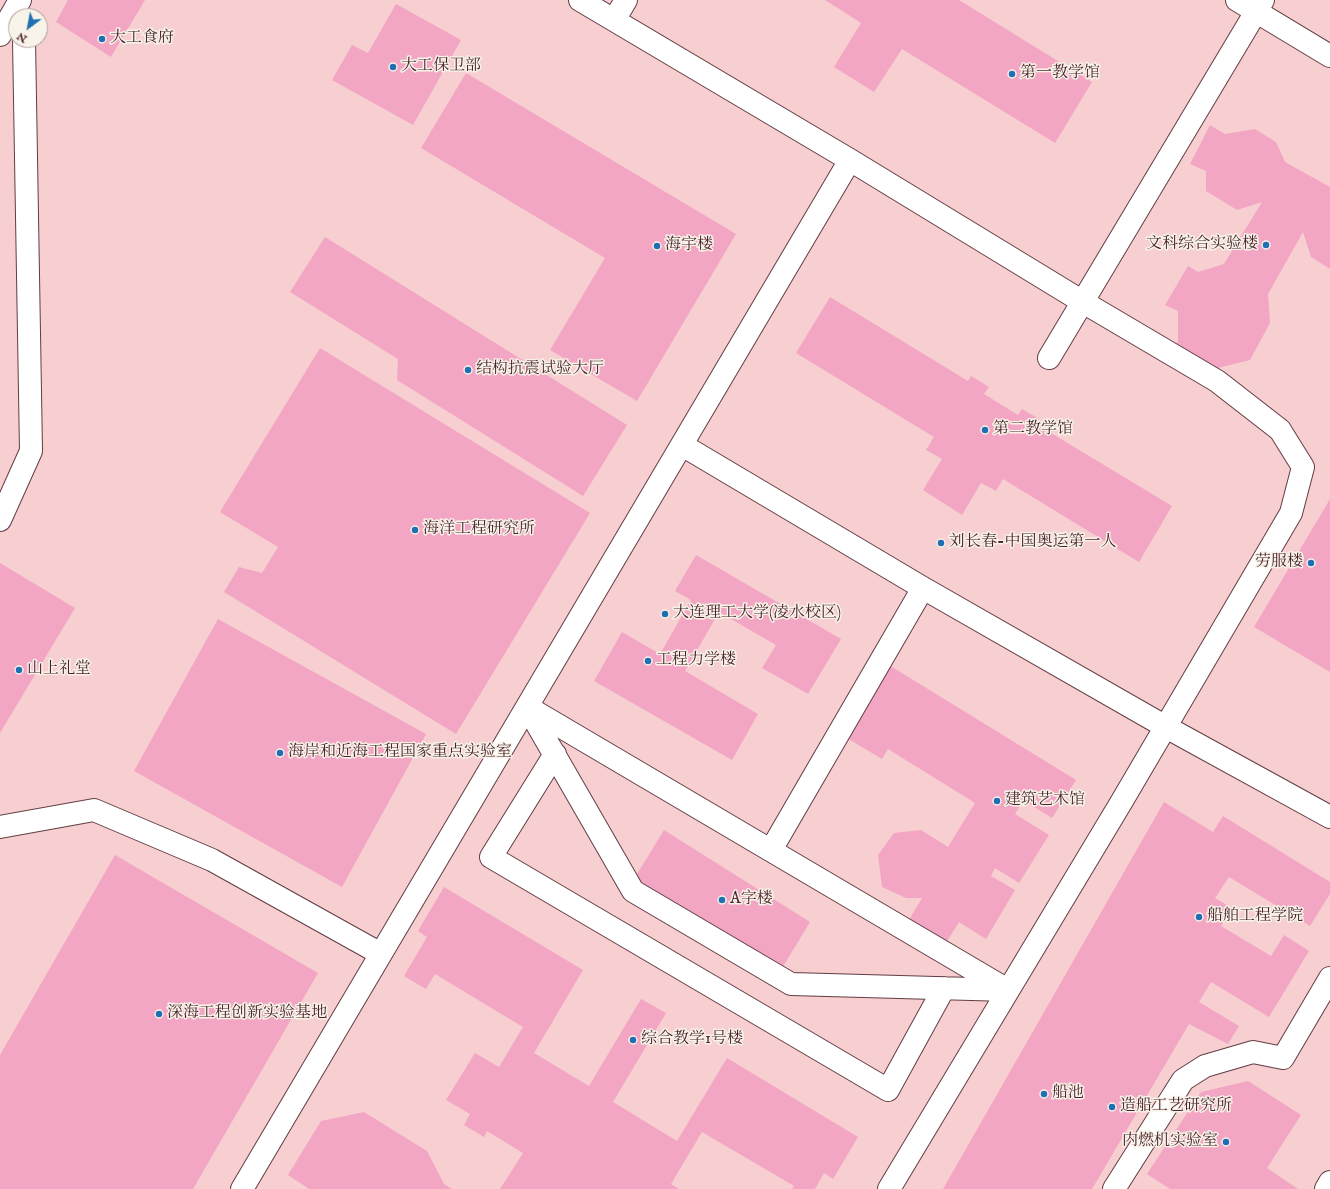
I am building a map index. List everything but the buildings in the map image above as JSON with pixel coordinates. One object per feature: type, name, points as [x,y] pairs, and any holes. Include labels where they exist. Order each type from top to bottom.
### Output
[{"type":"street","points":[[0,35],[20,0]]},
{"type":"street","points":[[580,0],[850,160],[1083,302],[1217,381],[1280,430],[1303,467],[1291,513],[1166,727],[889,1189]]},
{"type":"street","points":[[614,20],[626,0]]},
{"type":"street","points":[[1238,0],[1260,6],[1330,56]]},
{"type":"street","points":[[1049,358],[1260,6]]},
{"type":"street","points":[[0,520],[31,451],[24,48]]},
{"type":"street","points":[[242,1189],[850,160]]},
{"type":"street","points":[[682,445],[923,588],[1166,727],[1330,817]]},
{"type":"street","points":[[771,850],[923,588]]},
{"type":"street","points":[[527,707],[633,891],[792,984],[1008,990]]},
{"type":"street","points":[[527,707],[1008,990]]},
{"type":"street","points":[[555,754],[491,857],[888,1090],[944,988]]},
{"type":"street","points":[[0,827],[94,810],[212,860],[381,954]]},
{"type":"street","points":[[1114,1189],[1183,1080],[1205,1066],[1253,1052],[1283,1058],[1330,978]]},
{"type":"street","points":[[1326,1189],[1330,1182]]},
{"type":"shaded area","name":"大连理工大学(凌水校区)","points":[[0,0],[1330,0],[1330,1189],[0,1189]]},
{"type":"place","name":"大工食府","points":[[102,39]]},
{"type":"place","name":"大工保卫部","points":[[393,67]]},
{"type":"place","name":"第一教学馆","points":[[1012,74]]},
{"type":"place","name":"文科综合实验楼","points":[[1266,245]]},
{"type":"place","name":"海宇楼","points":[[657,246]]},
{"type":"place","name":"结构抗震试验大厅","points":[[468,370]]},
{"type":"place","name":"第二教学馆","points":[[985,430]]},
{"type":"place","name":"海洋工程研究所","points":[[415,530]]},
{"type":"place","name":"刘长春-中国奥运第一人","points":[[941,543]]},
{"type":"place","name":"劳服楼","points":[[1311,563]]},
{"type":"place","name":"大连理工大学(凌水校区)","points":[[665,614]]},
{"type":"place","name":"工程力学楼","points":[[648,661]]},
{"type":"place","name":"山上礼堂","points":[[19,670]]},
{"type":"place","name":"海岸和近海工程国家重点实验室","points":[[280,753]]},
{"type":"place","name":"建筑艺术馆","points":[[997,801]]},
{"type":"place","name":"A字楼","points":[[722,900]]},
{"type":"place","name":"船舶工程学院","points":[[1199,917]]},
{"type":"place","name":"深海工程创新实验基地","points":[[159,1014]]},
{"type":"place","name":"综合教学1号楼","points":[[633,1040]]},
{"type":"place","name":"船池","points":[[1044,1094]]},
{"type":"place","name":"造船工艺研究所","points":[[1112,1107]]},
{"type":"place","name":"内燃机实验室","points":[[1226,1142]]}]
